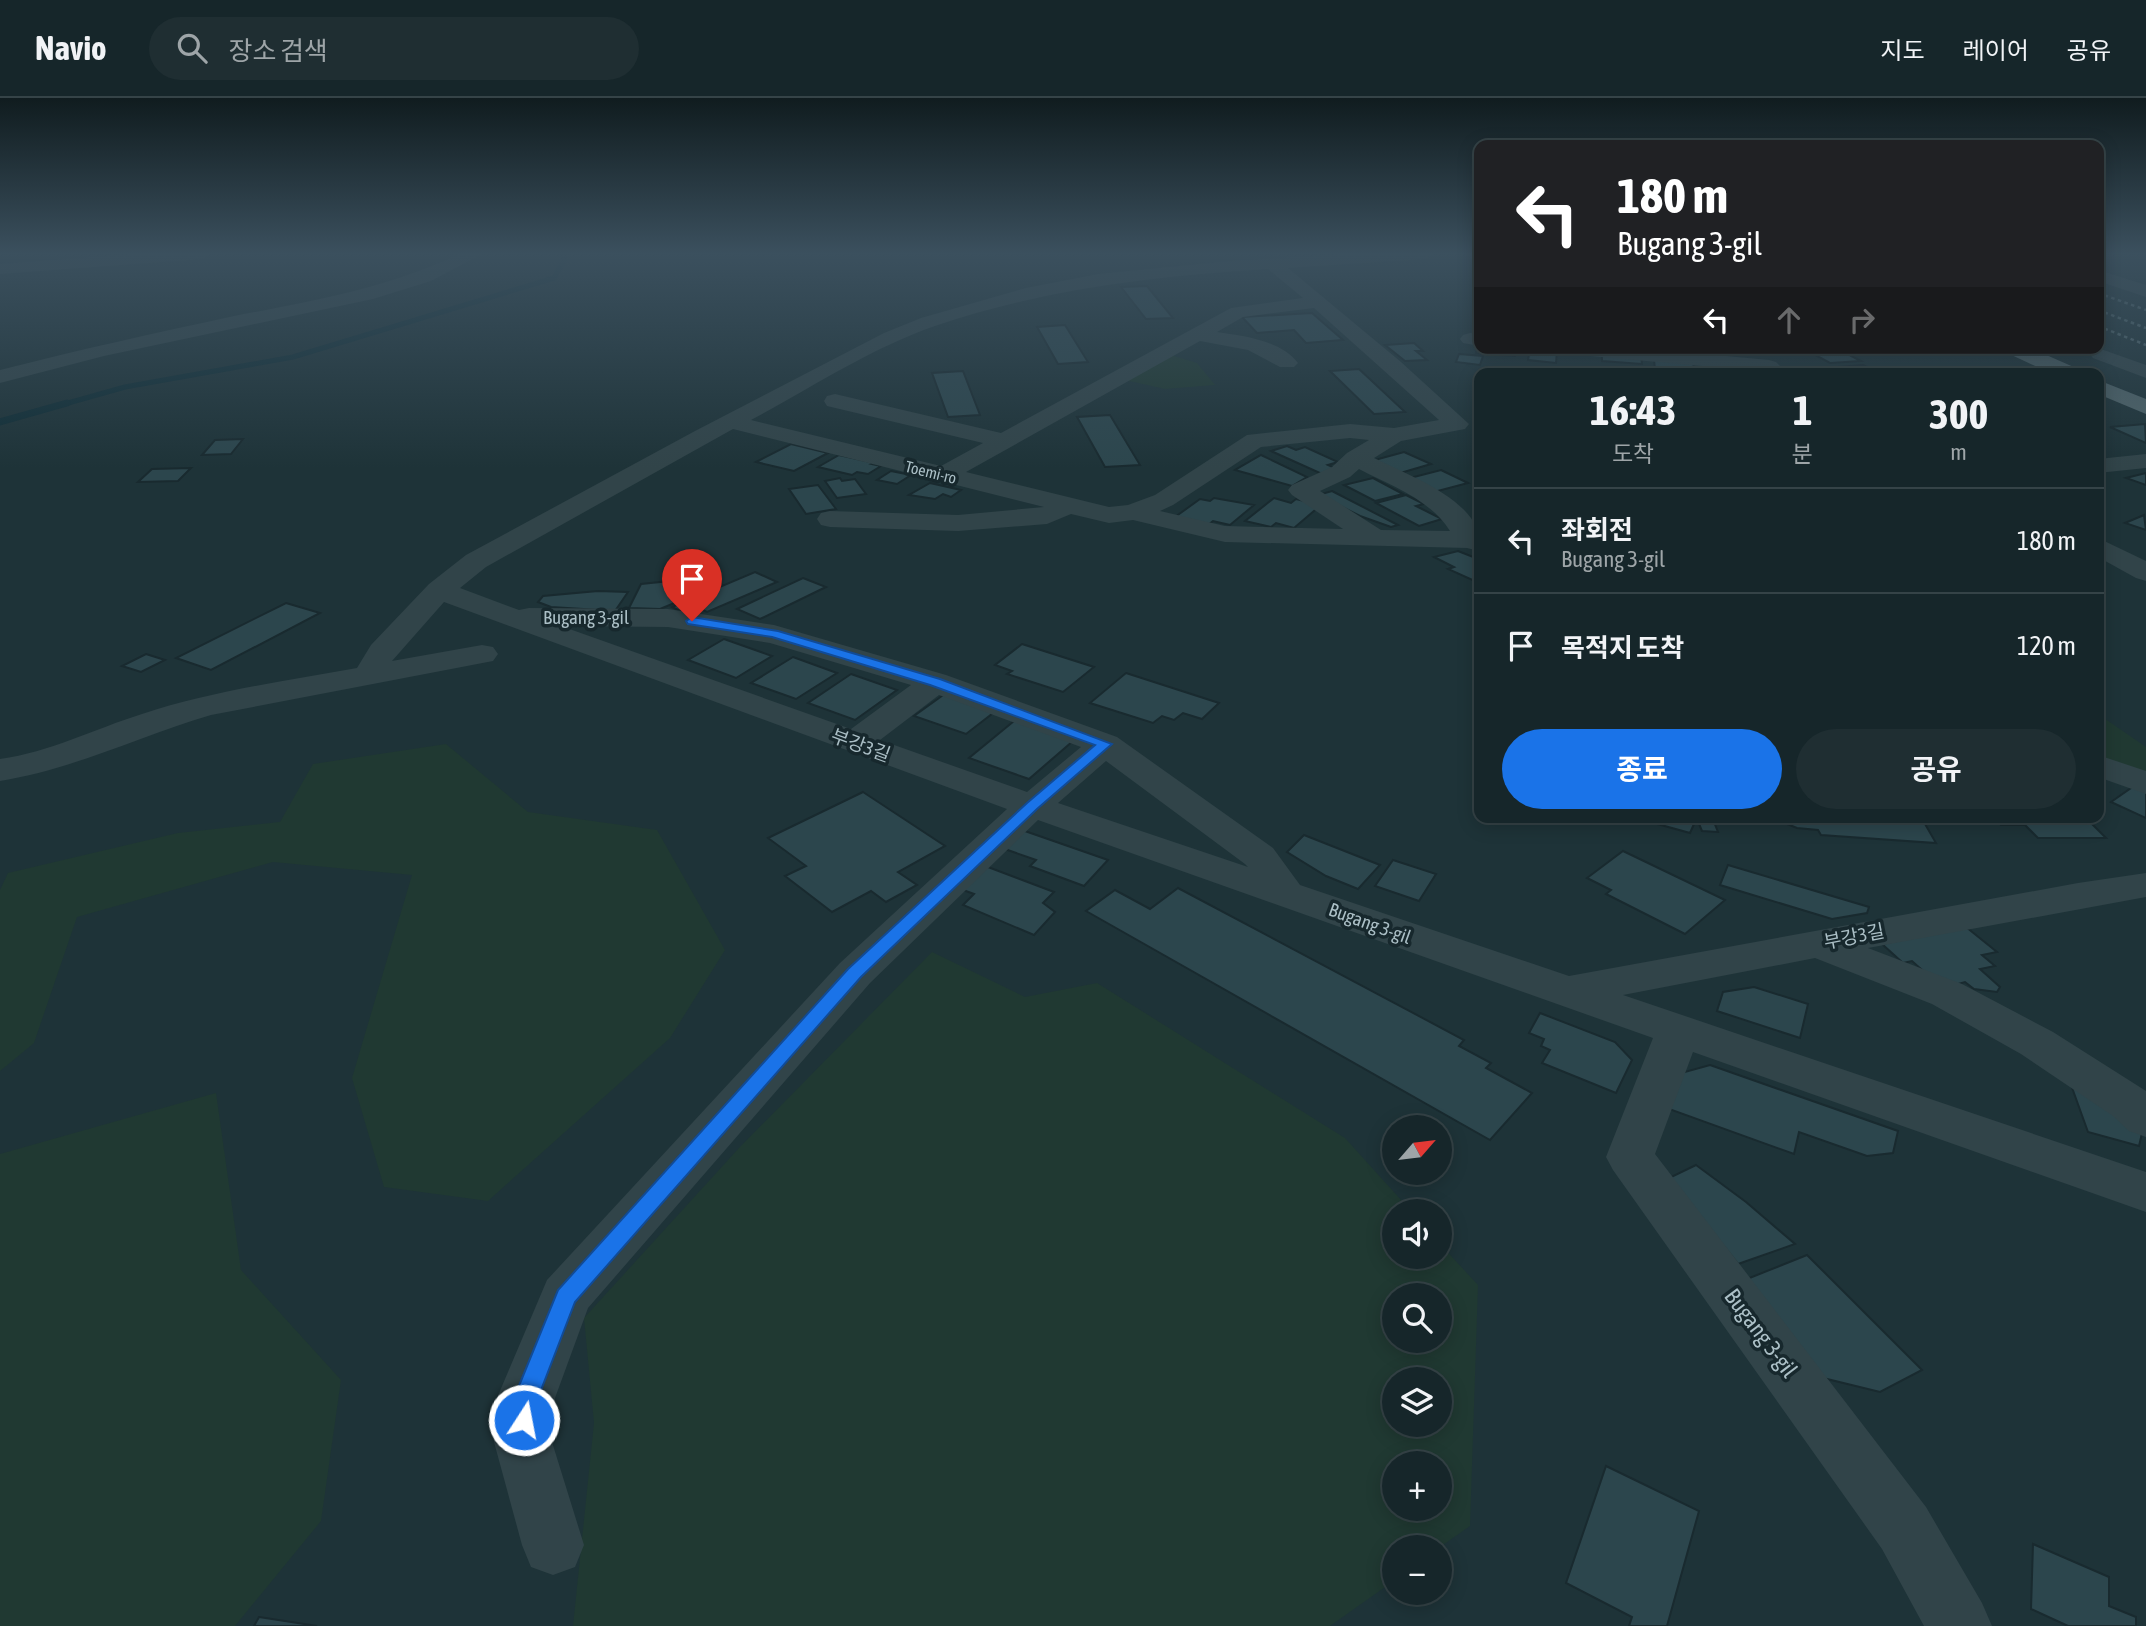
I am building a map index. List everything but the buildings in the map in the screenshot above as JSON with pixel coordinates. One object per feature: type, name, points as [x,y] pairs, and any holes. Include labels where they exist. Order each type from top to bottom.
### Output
[{"type":"main road","points":[[2025,354],[2057,368]]},
{"type":"main road","points":[[2104,389],[2146,407]]},
{"type":"street","points":[[0,377],[101,350],[220,325]]},
{"type":"street","points":[[368,675],[382,652],[439,590],[476,561],[628,475],[891,337],[924,325]]},
{"type":"street","points":[[943,475],[1212,325]]},
{"type":"street","points":[[1347,325],[1474,436]]},
{"type":"street","points":[[1195,334],[1251,338],[1287,363]]},
{"type":"street","points":[[1624,354],[1756,368]]},
{"type":"street","points":[[1747,354],[1772,368]]},
{"type":"street","points":[[2100,354],[2146,372]]},
{"type":"street","points":[[835,401],[1003,441]]},
{"type":"street","points":[[867,436],[903,417]]},
{"type":"street","name":"Toemi-ro","points":[[731,422],[1109,515],[1133,512],[1164,499],[1255,440],[1350,431],[1394,435],[1457,424]]},
{"type":"street","name":"Toemi-ro","points":[[1356,458],[1394,435]]},
{"type":"street","points":[[1356,458],[1341,472],[1301,489],[1378,540]]},
{"type":"street","name":"Toemi-ro","points":[[1356,458],[1450,510],[1474,541]]},
{"type":"street","points":[[2104,465],[2146,461]]},
{"type":"street","points":[[830,519],[958,523],[1047,516],[1067,505]]},
{"type":"street","name":"Toemi-ro","points":[[1133,512],[1225,534],[1474,541]]},
{"type":"street","points":[[2104,549],[2146,572]]},
{"type":"street","name":"부강3길","points":[[439,590],[854,743],[1285,892]]},
{"type":"street","name":"Bugang 3-gil","points":[[510,617],[601,615],[668,618],[740,627],[774,634],[935,682],[1105,744],[1259,856],[1285,892],[2146,1192]]},
{"type":"street","points":[[0,770],[39,764],[155,721],[206,706],[482,654]]},
{"type":"street","points":[[854,743],[935,682]]},
{"type":"street","points":[[553,1545],[523,1442],[526,1398],[566,1296],[855,973],[1032,806],[1105,744]]},
{"type":"street","points":[[2104,767],[2146,783]]},
{"type":"street","name":"부강3길","points":[[1563,991],[2078,894],[2146,885]]},
{"type":"street","points":[[1817,943],[1947,994],[2037,1043],[2130,1104],[2146,1119]]},
{"type":"street","name":"Bugang 3-gil","points":[[1678,1031],[1630,1157],[1904,1528],[1959,1626]]},
{"type":"green space","points":[[1171,355],[1197,363],[1215,385],[1165,389],[1125,380]]},
{"type":"green space","points":[[2104,718],[2146,747],[2146,777],[2104,766]]},
{"type":"green space","points":[[446,744],[528,812],[657,830],[725,950],[670,1038],[488,1201],[384,1187],[352,1078],[412,875],[273,862],[77,917],[34,1043],[0,1071],[0,890],[8,873],[178,833],[280,822],[313,764]]},
{"type":"green space","points":[[932,952],[1025,997],[1097,983],[1345,1138],[1382,1179],[1382,1185],[1387,1185],[1400,1199],[1382,1199],[1382,1269],[1452,1269],[1452,1257],[1478,1285],[1470,1526],[1452,1539],[1452,1535],[1382,1535],[1382,1589],[1330,1626],[573,1626],[594,1423],[584,1318],[739,1148]]},
{"type":"green space","points":[[216,1093],[241,1270],[341,1380],[321,1521],[235,1626],[0,1626],[0,1154]]},
{"type":"waterway","points":[[61,405],[125,387],[293,357],[398,325]]},
{"type":"waterway","points":[[0,422],[67,403]]},
{"type":"railway","points":[[2139,325],[2146,328]]},
{"type":"railway","points":[[2104,328],[2146,345]]},
{"type":"route","points":[[524,1420],[526,1398],[566,1296],[855,973],[1032,806],[1105,744],[935,682],[866,661],[774,634],[692,621]]}]
